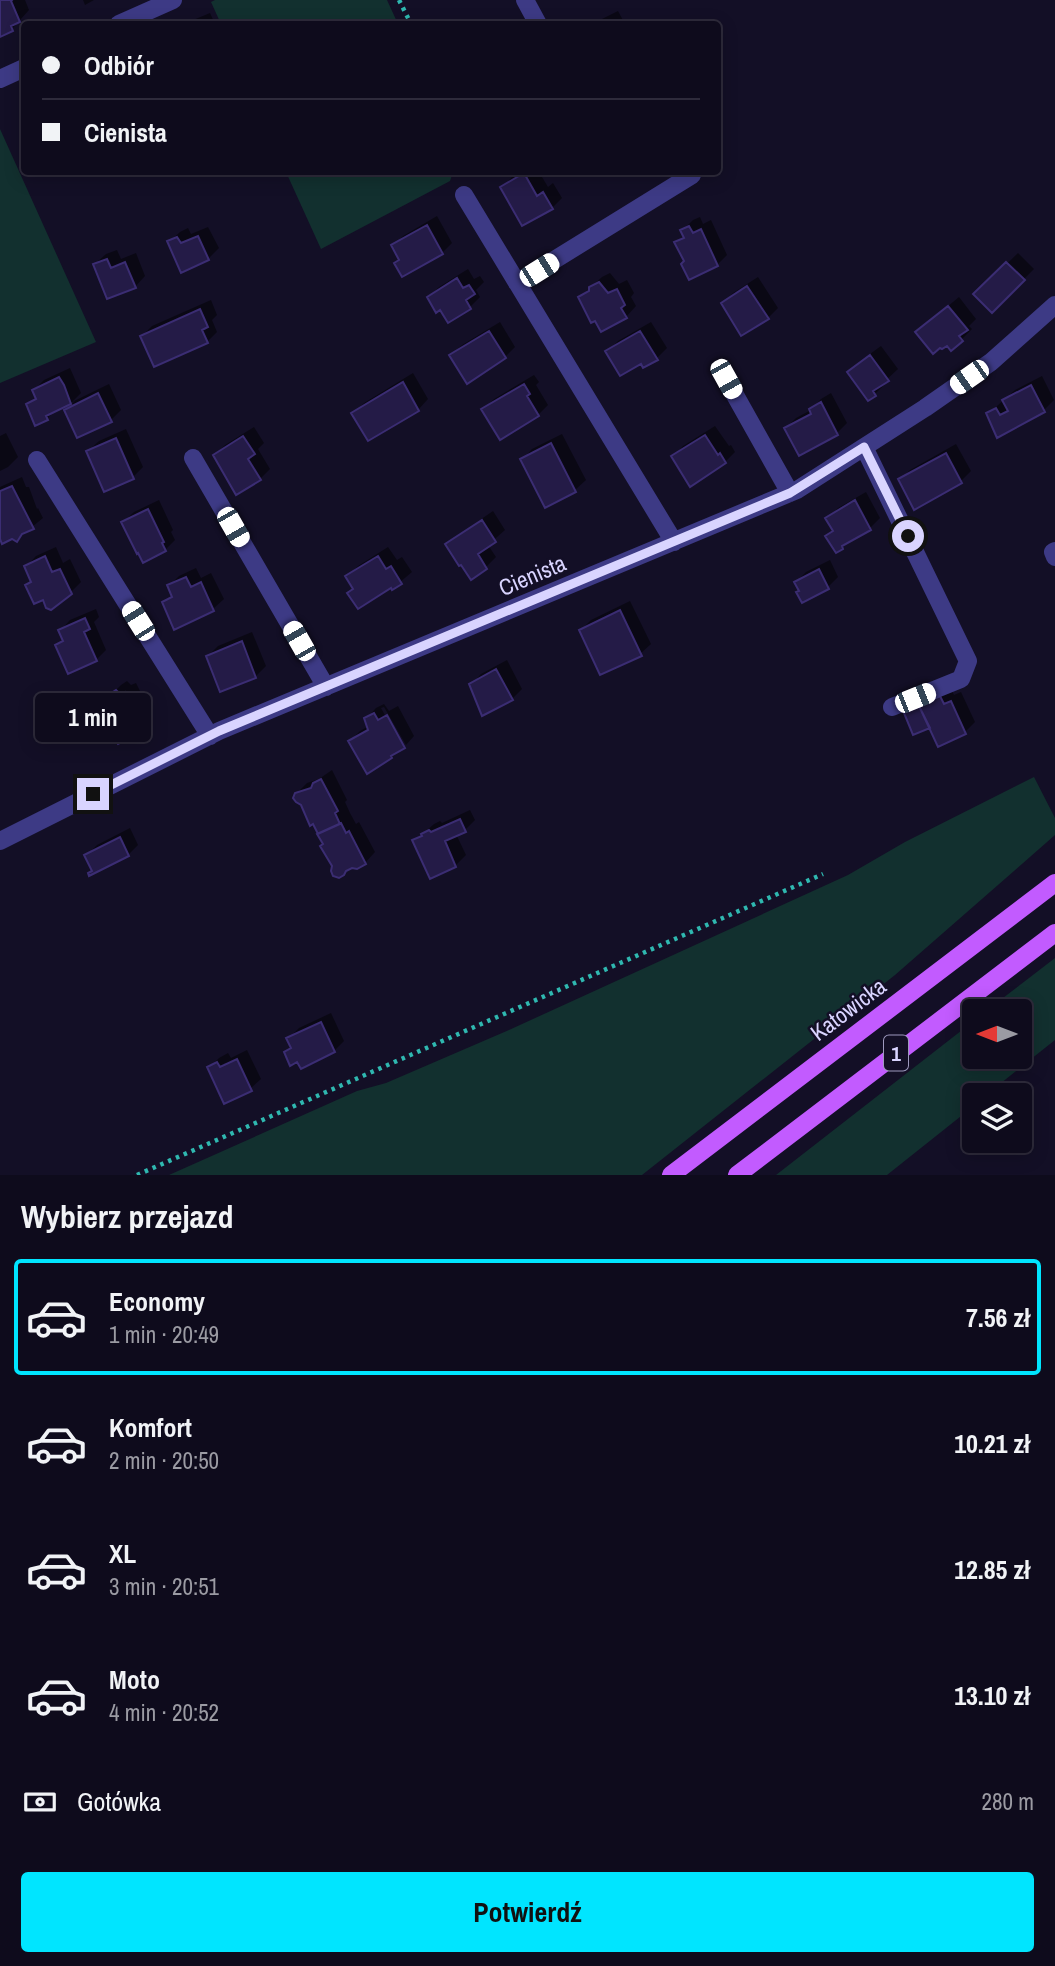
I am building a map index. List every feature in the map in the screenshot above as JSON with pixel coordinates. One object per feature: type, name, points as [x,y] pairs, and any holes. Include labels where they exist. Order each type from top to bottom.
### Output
[{"type":"main road","name":"Katowicka","points":[[671,1175],[1055,883]]},
{"type":"main road","name":"1","points":[[737,1175],[1055,933]]},
{"type":"street","points":[[126,21],[173,0]]},
{"type":"street","points":[[525,0],[536,21]]},
{"type":"street","points":[[0,79],[21,69]]},
{"type":"street","points":[[517,283],[692,175]]},
{"type":"street","points":[[464,195],[674,542]]},
{"type":"street","name":"Cienista","points":[[0,841],[210,736],[790,493],[990,362],[1055,306]]},
{"type":"street","points":[[726,379],[790,493]]},
{"type":"street","points":[[864,447],[968,661],[961,679],[892,707]]},
{"type":"street","points":[[193,458],[326,687]]},
{"type":"street","points":[[37,460],[210,736]]},
{"type":"street","points":[[1055,551],[1055,557]]},
{"type":"path","points":[[399,0],[410,21]]},
{"type":"path","points":[[137,1175],[823,874]]},
{"type":"green space","points":[[387,0],[397,21],[220,21],[211,2]]},
{"type":"green space","points":[[0,129],[96,342],[0,383]]},
{"type":"green space","points":[[287,175],[452,175],[450,181],[321,249]]},
{"type":"green space","points":[[1034,777],[1055,818],[1055,835],[895,975],[642,1175],[169,1175],[357,1091],[386,1083],[509,1030],[848,875],[905,842]]},
{"type":"green space","points":[[1055,958],[1055,1040],[1032,1058],[1032,999],[1002,999]]},
{"type":"green space","points":[[962,1030],[962,1069],[1019,1069],[1001,1083],[962,1083],[962,1115],[887,1175],[776,1175]]},
{"type":"building","points":[[0,0],[12,0],[20,22],[11,26],[13,31],[0,37]]},
{"type":"building","points":[[525,175],[537,196],[543,192],[553,209],[522,226],[500,187]]},
{"type":"building","points":[[427,225],[443,254],[402,277],[394,263],[399,260],[391,245]]},
{"type":"building","points":[[689,226],[693,233],[701,229],[718,266],[689,280],[681,264],[684,261],[674,242],[684,238],[680,230]]},
{"type":"building","points":[[198,236],[209,260],[181,273],[167,241],[177,237],[181,243]]},
{"type":"building","points":[[107,259],[111,268],[125,262],[136,288],[107,299],[93,264]]},
{"type":"building","points":[[1006,262],[1025,280],[992,313],[973,294]]},
{"type":"building","points":[[457,278],[463,288],[469,285],[475,294],[466,300],[471,309],[448,323],[440,310],[436,313],[427,297]]},
{"type":"building","points":[[599,282],[608,293],[617,289],[625,305],[621,308],[627,318],[601,332],[595,321],[591,323],[578,297]]},
{"type":"building","points":[[747,286],[769,319],[741,336],[721,303]]},
{"type":"building","points":[[948,306],[968,330],[959,336],[963,341],[951,351],[947,346],[933,354],[915,332]]},
{"type":"building","points":[[200,309],[208,327],[202,330],[208,343],[154,367],[140,336]]},
{"type":"building","points":[[489,331],[506,358],[467,384],[449,355]]},
{"type":"building","points":[[640,331],[658,360],[643,368],[641,364],[620,376],[605,351]]},
{"type":"building","points":[[870,355],[889,381],[873,391],[876,396],[868,401],[847,372]]},
{"type":"building","points":[[59,377],[71,404],[46,416],[48,420],[35,426],[26,404],[36,399],[32,390]]},
{"type":"building","points":[[403,382],[419,411],[368,441],[351,413]]},
{"type":"building","points":[[524,384],[530,394],[527,396],[539,416],[500,440],[481,409]]},
{"type":"building","points":[[1031,385],[1045,412],[997,438],[986,413],[996,408],[1000,415],[1008,411],[1002,400]]},
{"type":"building","points":[[98,393],[112,422],[77,438],[64,410]]},
{"type":"building","points":[[821,402],[838,435],[799,456],[784,428],[811,414],[809,409]]},
{"type":"building","points":[[705,435],[726,463],[690,487],[671,456]]},
{"type":"building","points":[[243,436],[255,454],[248,459],[261,480],[236,495],[213,455]]},
{"type":"building","points":[[116,438],[134,479],[104,492],[86,451]]},
{"type":"building","points":[[551,443],[576,492],[545,508],[520,459]]},
{"type":"building","points":[[946,453],[962,483],[914,510],[898,479]]},
{"type":"building","points":[[12,486],[34,529],[22,534],[17,542],[12,539],[2,544],[0,491]]},
{"type":"building","points":[[855,500],[871,530],[842,546],[843,549],[836,553],[825,536],[833,531],[825,518]]},
{"type":"building","points":[[148,509],[166,551],[143,563],[121,522]]},
{"type":"building","points":[[482,520],[496,542],[478,554],[487,569],[471,580],[445,544]]},
{"type":"building","points":[[45,556],[52,572],[60,569],[72,594],[51,610],[46,608],[43,600],[34,604],[25,585],[31,582],[24,566]]},
{"type":"building","points":[[378,556],[386,569],[391,566],[402,584],[358,609],[347,593],[353,589],[345,576]]},
{"type":"building","points":[[819,569],[829,589],[802,603],[794,582]]},
{"type":"building","points":[[186,577],[191,587],[201,582],[214,611],[174,630],[162,602],[172,597],[167,585]]},
{"type":"building","points":[[620,610],[642,656],[600,675],[579,630]]},
{"type":"building","points":[[85,618],[90,629],[84,632],[97,661],[68,674],[55,645],[63,641],[58,630]]},
{"type":"building","points":[[242,641],[256,678],[220,692],[206,656]]},
{"type":"building","points":[[496,669],[513,700],[482,716],[469,684]]},
{"type":"building","points":[[116,690],[120,694],[125,692],[140,721],[137,723],[141,732],[118,744],[97,707],[108,701],[108,695]]},
{"type":"building","points":[[940,696],[944,704],[951,701],[966,734],[938,747],[919,706]]},
{"type":"building","points":[[919,706],[930,728],[913,735],[904,713]]},
{"type":"building","points":[[374,713],[378,720],[387,715],[405,748],[367,774],[348,741],[368,730],[364,718]]},
{"type":"building","points":[[321,779],[338,811],[335,813],[340,824],[318,834],[313,824],[310,826],[301,805],[293,798],[295,793],[311,788],[313,783]]},
{"type":"building","points":[[460,819],[466,832],[445,841],[456,867],[430,879],[412,840],[429,830],[431,832]]},
{"type":"building","points":[[341,823],[346,833],[349,831],[366,864],[346,871],[339,878],[333,876],[332,866],[320,846],[323,844],[317,834]]},
{"type":"building","points":[[120,837],[129,856],[89,876],[88,873],[92,871],[84,855]]},
{"type":"building","points":[[321,1022],[335,1052],[301,1069],[297,1062],[290,1066],[284,1052],[291,1048],[286,1038]]},
{"type":"building","points":[[237,1059],[252,1091],[224,1104],[207,1067],[217,1062],[220,1067]]},
{"type":"route","points":[[93,794],[219,731],[797,490],[864,447],[908,536]]}]
